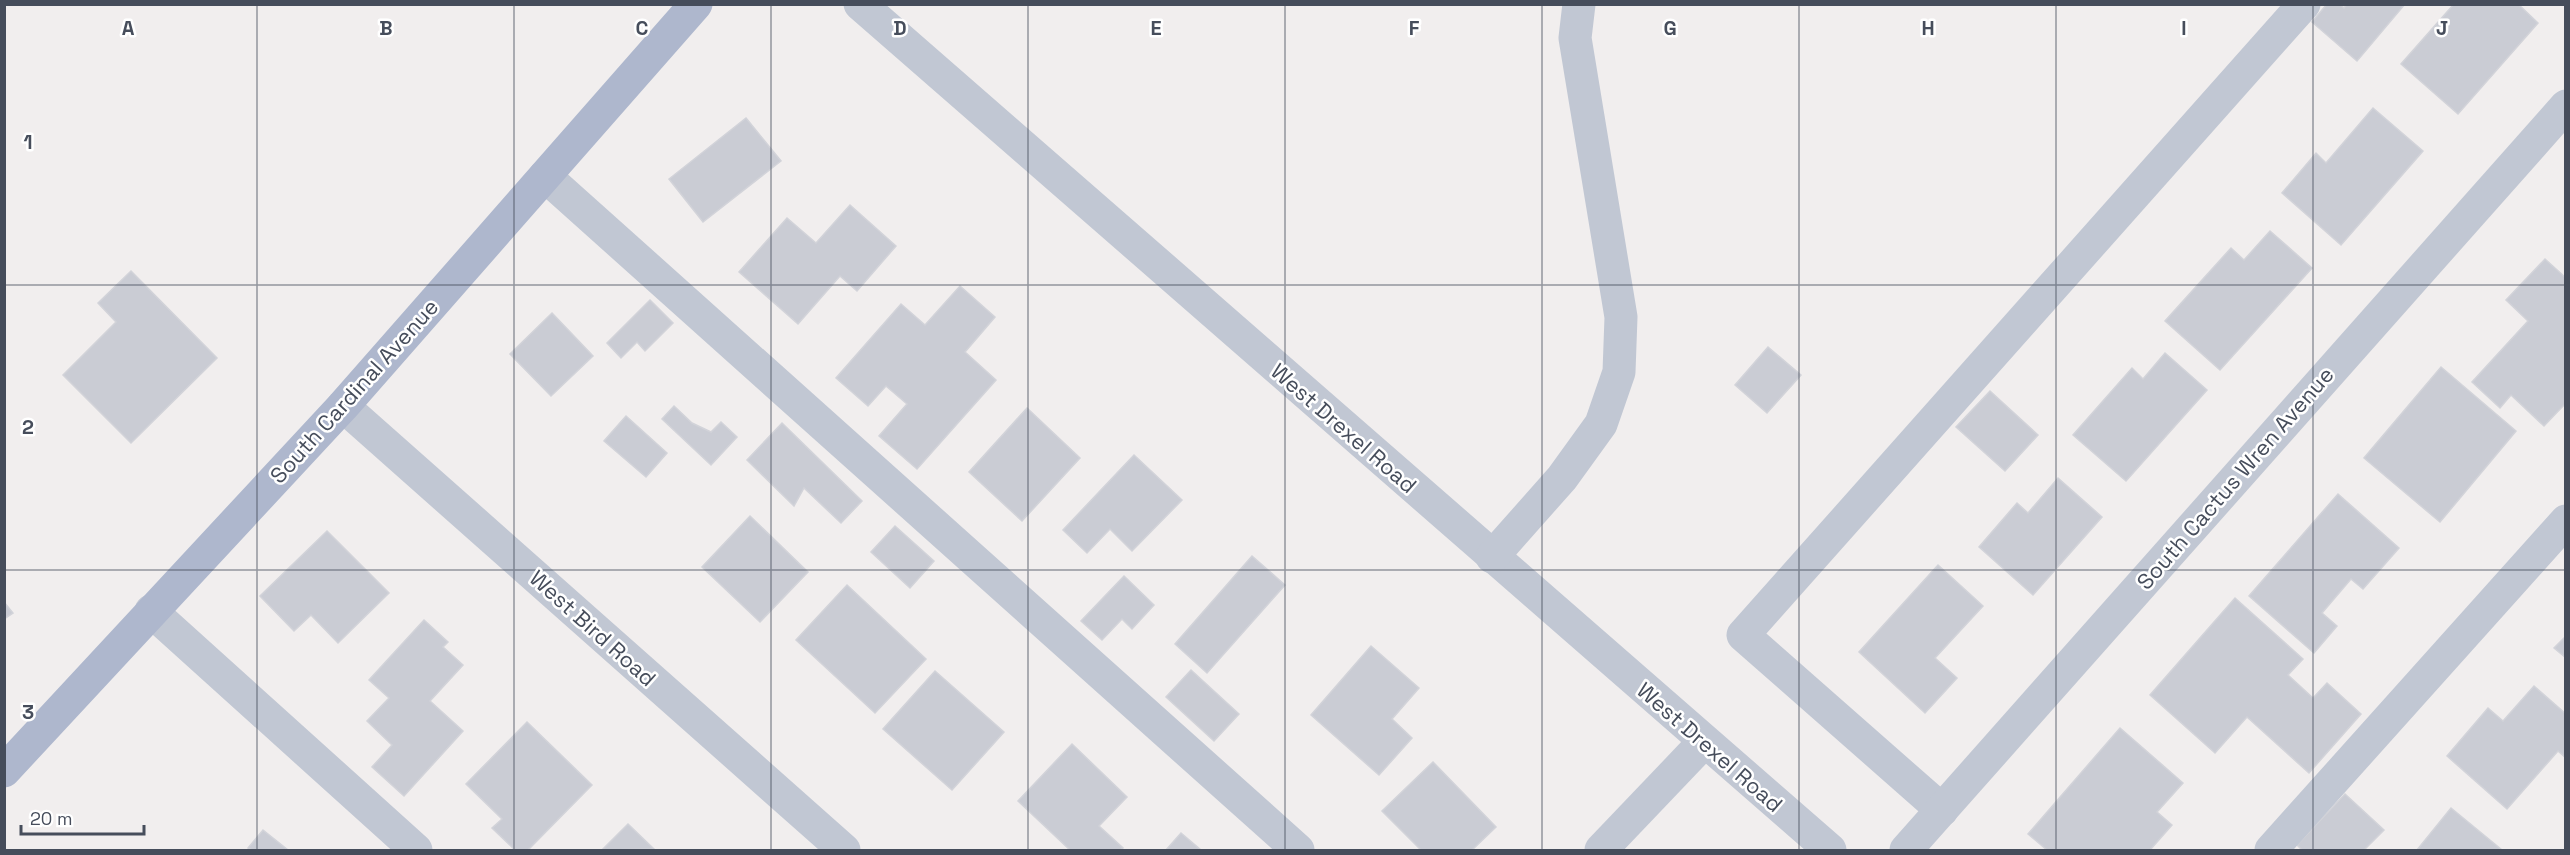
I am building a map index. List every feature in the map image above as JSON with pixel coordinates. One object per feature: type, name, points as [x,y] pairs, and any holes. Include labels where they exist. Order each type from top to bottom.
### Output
[{"type":"main road","name":"South Cardinal Avenue","points":[[4,771],[151,610],[343,406],[696,4]]},
{"type":"street","name":"West Drexel Road","points":[[860,4],[1830,850]]},
{"type":"street","points":[[1492,557],[1562,478],[1601,424],[1619,372],[1621,318],[1575,38],[1579,4]]},
{"type":"street","points":[[1942,810],[1743,635],[2304,4]]},
{"type":"street","name":"South Cactus Wren Avenue","points":[[1906,850],[2565,106]]},
{"type":"street","points":[[545,176],[1298,850]]},
{"type":"street","name":"West Bird Road","points":[[343,406],[844,850]]},
{"type":"street","points":[[2271,850],[2565,520]]},
{"type":"street","points":[[151,610],[416,850]]},
{"type":"street","points":[[1601,850],[1704,742]]},
{"type":"building","points":[[2327,4],[2340,4],[2344,8],[2347,4],[2405,4],[2357,61],[2312,22]]},
{"type":"building","points":[[2454,4],[2518,4],[2538,23],[2458,114],[2401,64]]},
{"type":"building","points":[[2373,108],[2423,151],[2341,245],[2282,193],[2316,153],[2326,163]]},
{"type":"building","points":[[746,118],[781,161],[703,222],[669,179]]},
{"type":"building","points":[[850,205],[896,246],[857,291],[840,276],[798,324],[739,272],[787,218],[816,243]]},
{"type":"building","points":[[2270,231],[2312,268],[2220,370],[2165,321],[2231,248],[2244,260]]},
{"type":"building","points":[[2545,259],[2566,278],[2566,403],[2544,426],[2511,395],[2500,408],[2472,382],[2528,321],[2506,300]]},
{"type":"building","points":[[131,271],[217,358],[131,443],[63,375],[116,322],[98,303]]},
{"type":"building","points":[[960,286],[995,317],[965,352],[996,380],[917,469],[879,436],[907,404],[886,386],[868,406],[836,378],[901,304],[925,325]]},
{"type":"building","points":[[650,300],[673,323],[645,351],[637,342],[621,358],[607,343]]},
{"type":"building","points":[[552,313],[593,356],[551,396],[510,354]]},
{"type":"building","points":[[1768,347],[1801,375],[1767,413],[1735,385]]},
{"type":"building","points":[[2165,353],[2207,390],[2126,481],[2073,435],[2132,368],[2143,379]]},
{"type":"building","points":[[2441,367],[2516,431],[2440,522],[2364,458]]},
{"type":"building","points":[[1990,391],[2038,435],[2005,471],[1956,427]]},
{"type":"building","points":[[674,406],[692,423],[711,432],[721,422],[737,437],[711,465],[662,419]]},
{"type":"building","points":[[1027,408],[1080,458],[1022,521],[969,472]]},
{"type":"building","points":[[626,416],[667,453],[646,477],[604,441]]},
{"type":"building","points":[[782,423],[862,501],[841,523],[804,488],[794,506],[747,460]]},
{"type":"building","points":[[1134,455],[1182,500],[1132,551],[1110,529],[1087,553],[1063,530]]},
{"type":"building","points":[[2058,478],[2102,517],[2033,595],[1979,547],[2017,503],[2028,513]]},
{"type":"building","points":[[2338,494],[2399,548],[2363,589],[2351,579],[2322,613],[2337,626],[2314,653],[2249,596]]},
{"type":"building","points":[[750,516],[808,572],[760,622],[702,567]]},
{"type":"building","points":[[895,526],[934,561],[910,588],[871,552]]},
{"type":"building","points":[[327,531],[389,593],[338,643],[311,615],[294,631],[260,596]]},
{"type":"building","points":[[1252,556],[1285,585],[1207,673],[1175,644]]},
{"type":"building","points":[[1938,565],[1983,606],[1935,658],[1957,678],[1925,713],[1859,652]]},
{"type":"building","points":[[1124,576],[1154,605],[1132,629],[1122,619],[1102,640],[1081,621]]},
{"type":"building","points":[[847,585],[926,659],[875,713],[796,640]]},
{"type":"building","points":[[2235,598],[2303,659],[2288,675],[2313,698],[2327,683],[2361,714],[2309,773],[2247,717],[2215,753],[2150,695]]},
{"type":"building","points":[[4,602],[13,613],[4,619]]},
{"type":"building","points":[[424,620],[448,642],[443,647],[463,665],[430,701],[463,731],[404,796],[372,767],[392,745],[367,721],[389,698],[369,680]]},
{"type":"building","points":[[2566,636],[2566,658],[2554,648]]},
{"type":"building","points":[[1371,646],[1419,688],[1392,719],[1412,738],[1379,775],[1311,715]]},
{"type":"building","points":[[1191,670],[1239,714],[1214,741],[1166,697]]},
{"type":"building","points":[[935,671],[1004,732],[952,790],[883,729]]},
{"type":"building","points":[[2534,686],[2566,714],[2566,758],[2558,751],[2507,809],[2447,756],[2488,708],[2503,721]]},
{"type":"building","points":[[527,722],[592,785],[528,850],[515,850],[492,828],[502,819],[466,784]]},
{"type":"building","points":[[2120,728],[2183,783],[2157,812],[2172,825],[2150,850],[2047,850],[2028,834]]},
{"type":"building","points":[[1072,744],[1127,797],[1099,826],[1123,848],[1120,850],[1070,850],[1018,801]]},
{"type":"building","points":[[1433,762],[1496,827],[1472,850],[1421,850],[1382,811]]},
{"type":"building","points":[[2345,794],[2384,830],[2364,850],[2302,850],[2297,845]]},
{"type":"building","points":[[2451,808],[2502,850],[2417,850]]},
{"type":"building","points":[[628,824],[654,849],[602,850]]},
{"type":"building","points":[[263,830],[288,850],[248,848]]},
{"type":"building","points":[[1181,833],[1201,850],[1166,850]]}]
